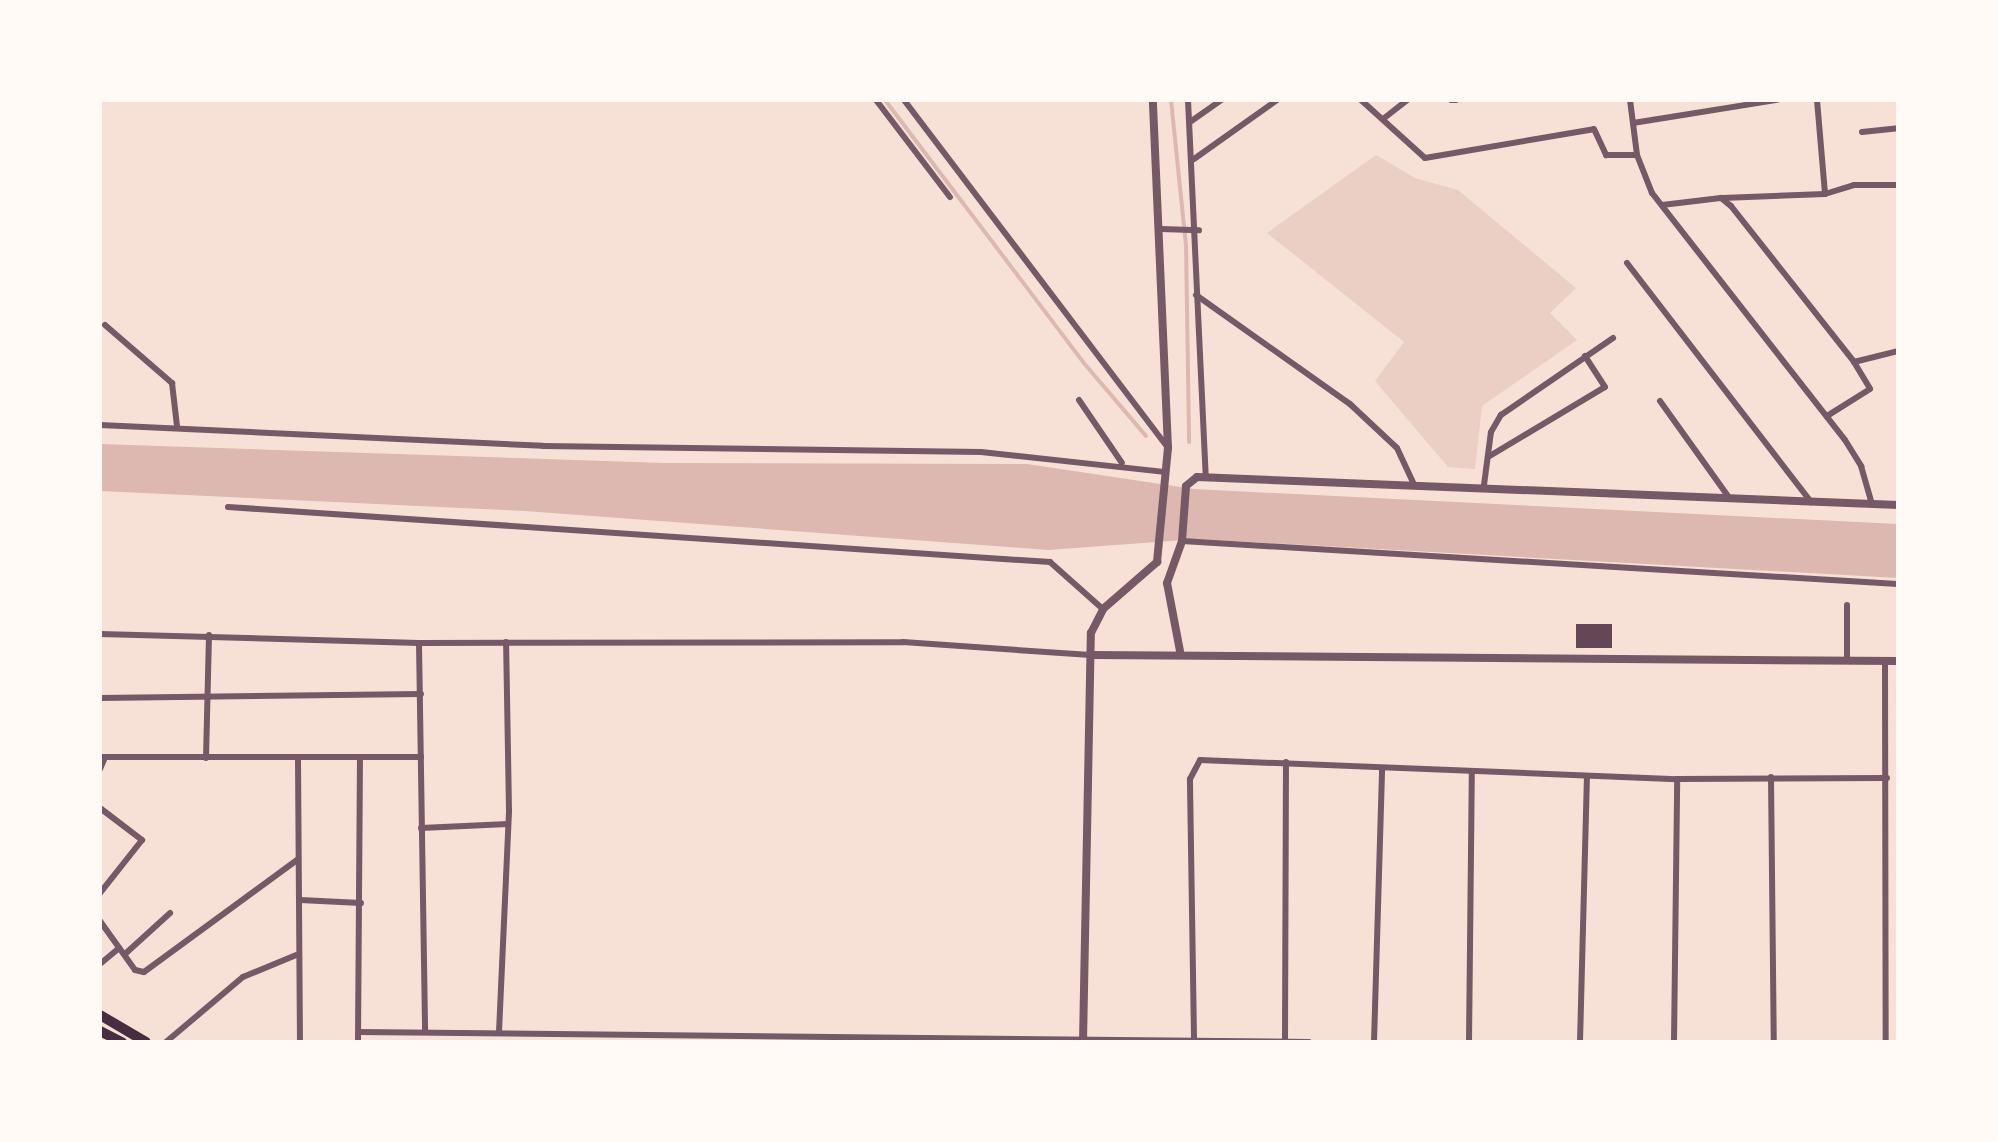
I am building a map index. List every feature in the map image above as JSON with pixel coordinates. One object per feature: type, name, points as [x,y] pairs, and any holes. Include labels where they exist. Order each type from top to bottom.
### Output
[{"type":"main road","points":[[100,1015],[146,1042]]},
{"type":"main road","points":[[100,1032],[118,1040]]},
{"type":"street","points":[[876,100],[950,196]]},
{"type":"street","points":[[904,100],[1168,448]]},
{"type":"street","points":[[1083,1040],[1094,620],[1146,577],[1160,544],[1168,448],[1166,229],[1152,100]]},
{"type":"street","points":[[1188,100],[1194,159],[1195,294],[1206,476]]},
{"type":"street","points":[[1189,122],[1222,100]]},
{"type":"street","points":[[1254,100],[1261,109]]},
{"type":"street","points":[[1194,159],[1276,100]]},
{"type":"street","points":[[1361,100],[1412,154],[1424,158],[1594,128],[1606,154],[1637,155]]},
{"type":"street","points":[[1383,119],[1407,100]]},
{"type":"street","points":[[1630,100],[1637,155],[1661,205],[1827,416],[1861,466],[1872,504]]},
{"type":"street","points":[[1633,123],[1777,100]]},
{"type":"street","points":[[1816,100],[1825,194]]},
{"type":"street","points":[[1862,132],[1898,128]]},
{"type":"street","points":[[1661,205],[1825,194],[1854,185],[1898,185]]},
{"type":"street","points":[[1721,198],[1854,362],[1870,389],[1827,416]]},
{"type":"street","points":[[1166,229],[1196,230]]},
{"type":"street","points":[[1627,263],[1811,502]]},
{"type":"street","points":[[1195,294],[1326,383],[1397,448],[1414,484]]},
{"type":"street","points":[[105,325],[172,383],[176,426]]},
{"type":"street","points":[[1484,485],[1487,457],[1502,414],[1613,338]]},
{"type":"street","points":[[1854,362],[1898,351]]},
{"type":"street","points":[[1487,457],[1605,387],[1585,356]]},
{"type":"street","points":[[1080,400],[1123,464]]},
{"type":"street","points":[[1660,401],[1728,496]]},
{"type":"street","points":[[100,424],[543,446],[982,452],[1123,464],[1164,477]]},
{"type":"street","points":[[1180,651],[1167,583],[1182,541],[1186,486],[1206,476],[1898,504]]},
{"type":"street","points":[[228,508],[1050,562],[1104,609]]},
{"type":"street","points":[[1182,541],[1898,584]]},
{"type":"street","points":[[1847,604],[1847,660]]},
{"type":"street","points":[[100,634],[419,642],[902,642],[1091,656],[1180,651],[1898,660]]},
{"type":"street","points":[[206,758],[209,635]]},
{"type":"street","points":[[419,642],[425,1031]]},
{"type":"street","points":[[499,1032],[508,824],[506,642]]},
{"type":"street","points":[[1885,660],[1886,1042]]},
{"type":"street","points":[[100,698],[422,694]]},
{"type":"street","points":[[100,769],[102,757],[421,757]]},
{"type":"street","points":[[358,1042],[360,757]]},
{"type":"street","points":[[298,758],[300,900],[296,955],[300,1042]]},
{"type":"street","points":[[1194,1038],[1195,764],[1217,758],[1676,779],[1887,778]]},
{"type":"street","points":[[1285,1042],[1286,762]]},
{"type":"street","points":[[1374,1042],[1382,768]]},
{"type":"street","points":[[1469,1042],[1472,772]]},
{"type":"street","points":[[1580,1042],[1587,776]]},
{"type":"street","points":[[1771,777],[1774,1042]]},
{"type":"street","points":[[1674,1042],[1676,779]]},
{"type":"street","points":[[100,808],[142,840],[100,893]]},
{"type":"street","points":[[421,828],[508,824]]},
{"type":"street","points":[[100,921],[144,972],[297,860]]},
{"type":"street","points":[[300,900],[361,903]]},
{"type":"street","points":[[100,964],[170,913]]},
{"type":"street","points":[[166,1042],[243,976],[296,955]]},
{"type":"street","points":[[359,1032],[1309,1042]]},
{"type":"shaded area","points":[[1376,155],[1415,178],[1458,190],[1576,288],[1550,313],[1577,340],[1482,406],[1475,469],[1448,467],[1375,381],[1404,342],[1267,233]]},
{"type":"shaded area","points":[[100,444],[664,463],[1027,464],[1194,489],[1898,524],[1898,578],[1197,539],[1048,550],[525,511],[100,491]]},
{"type":"building","points":[[1576,624],[1612,624],[1612,648],[1576,648]]},
{"type":"waterway","points":[[885,100],[1083,362],[1146,436]]},
{"type":"waterway","points":[[1171,100],[1186,244],[1189,442]]}]
